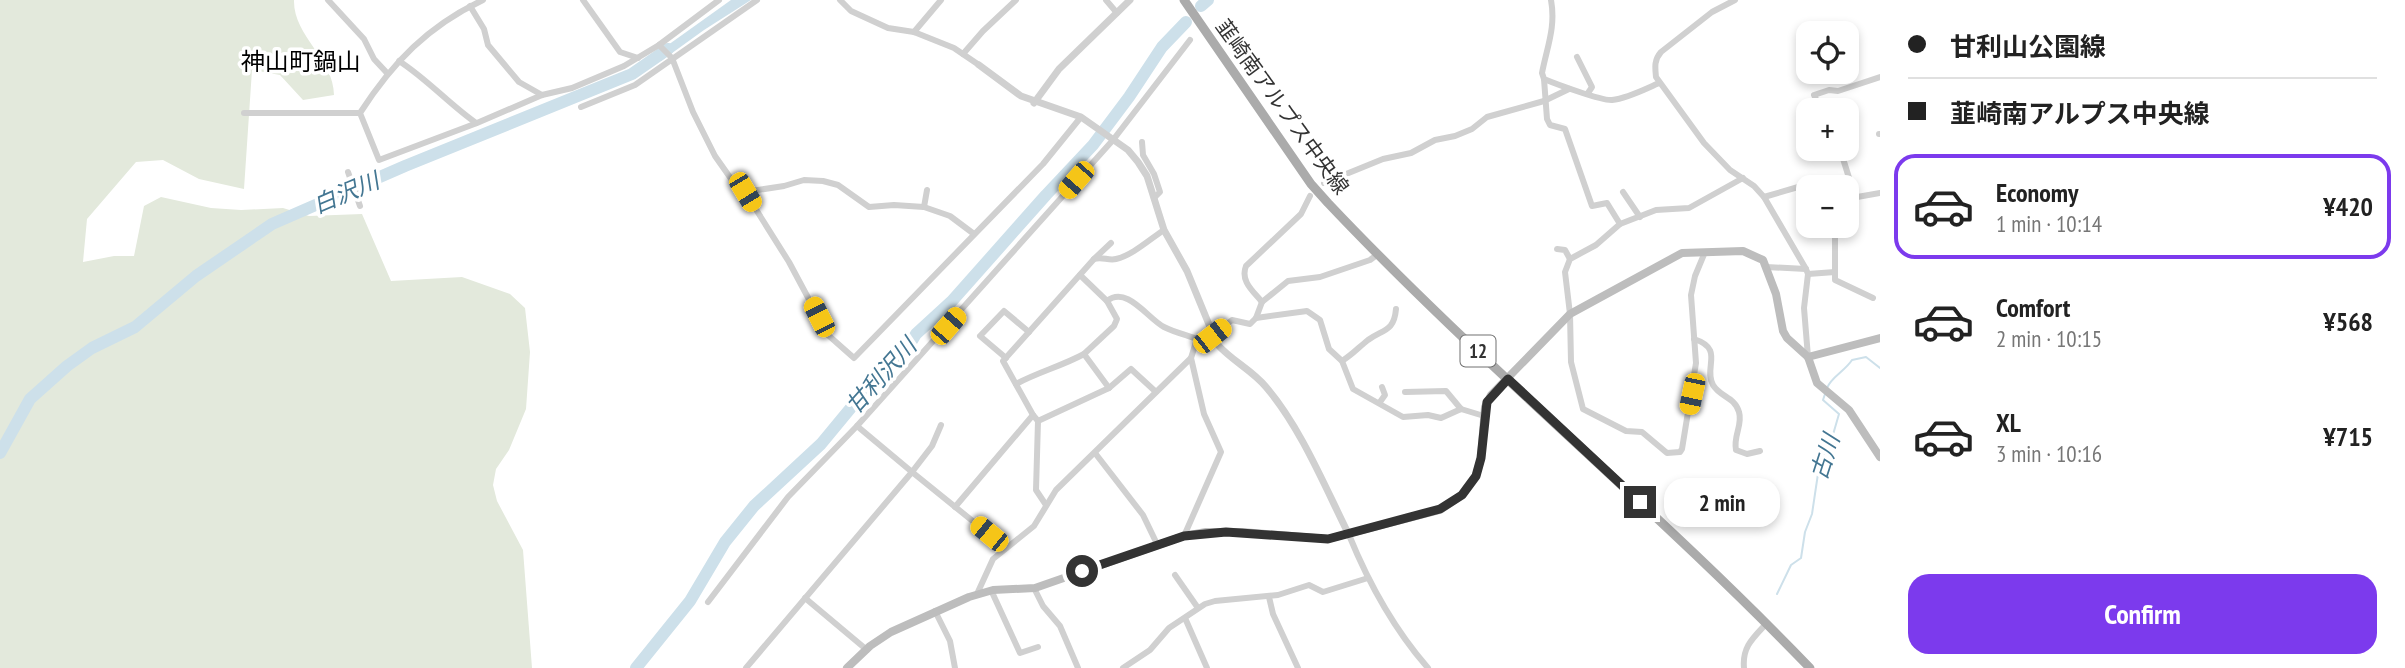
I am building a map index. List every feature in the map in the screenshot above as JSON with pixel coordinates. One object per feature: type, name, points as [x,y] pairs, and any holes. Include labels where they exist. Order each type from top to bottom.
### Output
[{"type":"main road","name":"韮崎南アルプス中央線","points":[[1184,0],[1311,184],[1378,254],[1810,668]]},
{"type":"main road","points":[[848,668],[891,632],[977,594],[991,590],[1034,588],[1184,536],[1226,532],[1328,539],[1440,509],[1462,495],[1476,476],[1487,402],[1508,379],[1570,314],[1682,253],[1743,251],[1763,260],[1776,294],[1783,331],[1787,338],[1808,357],[1817,383],[1859,423],[1880,457]]},
{"type":"main road","points":[[1808,357],[1880,338]]},
{"type":"street","points":[[328,0],[363,39],[374,59],[387,73]]},
{"type":"street","points":[[360,113],[387,73],[419,40],[441,23],[483,0]]},
{"type":"street","points":[[583,0],[620,52],[638,58]]},
{"type":"street","points":[[360,113],[379,160],[477,124],[542,95],[599,78],[659,45],[719,0]]},
{"type":"street","points":[[581,107],[635,85],[757,0]]},
{"type":"street","points":[[840,0],[851,11],[888,28],[914,33],[954,48],[1006,87],[1034,103],[1065,110],[1081,117],[1128,150],[1147,176],[1164,230],[1187,271],[1212,336],[1224,353],[1254,374],[1272,394],[1314,464],[1385,611],[1407,644],[1428,668]]},
{"type":"street","points":[[914,33],[942,0]]},
{"type":"street","points":[[963,54],[1016,0]]},
{"type":"street","points":[[1106,0],[1117,13]]},
{"type":"street","points":[[1034,103],[1059,69],[1130,0]]},
{"type":"street","points":[[1551,0],[1554,17],[1552,34],[1542,73],[1546,119],[1550,125],[1565,129],[1592,205],[1607,203],[1620,224]]},
{"type":"street","points":[[1735,0],[1712,12],[1661,52],[1656,57],[1654,66],[1656,77],[1704,143],[1730,170],[1764,197],[1807,271],[1804,308],[1808,357]]},
{"type":"street","points":[[471,6],[484,29],[488,45],[519,82],[542,95]]},
{"type":"street","points":[[708,602],[788,497],[857,426],[1113,140],[1190,40]]},
{"type":"street","points":[[659,45],[672,58],[693,112],[715,156],[734,183],[745,192],[789,262],[828,335],[854,358],[1043,164],[1081,117]]},
{"type":"street","points":[[1577,57],[1592,87],[1588,93]]},
{"type":"street","points":[[399,61],[416,72],[440,96],[477,124]]},
{"type":"street","points":[[1815,98],[1814,95],[1829,90],[1838,92],[1880,77]]},
{"type":"street","points":[[1544,79],[1610,100],[1659,83]]},
{"type":"street","points":[[1324,183],[1383,159],[1411,153],[1435,140],[1455,136],[1472,129],[1487,117],[1544,101],[1569,89]]},
{"type":"street","points":[[244,113],[360,113]]},
{"type":"street","points":[[1142,142],[1143,155],[1160,192],[1154,198]]},
{"type":"street","points":[[348,173],[360,206]]},
{"type":"street","points":[[1705,252],[1690,295],[1696,363],[1682,449],[1680,452],[1667,453],[1642,432],[1626,431],[1583,409],[1571,362],[1570,314],[1565,272],[1570,259],[1596,245],[1620,224],[1656,211],[1689,208],[1743,178]]},
{"type":"street","points":[[745,192],[813,180],[838,185],[869,207],[924,207],[950,216],[974,234]]},
{"type":"street","points":[[1764,197],[1796,188]]},
{"type":"street","points":[[924,207],[927,190]]},
{"type":"street","points":[[1623,192],[1640,217]]},
{"type":"street","points":[[1859,196],[1880,193]]},
{"type":"street","points":[[1262,302],[1244,281],[1242,274],[1246,266],[1301,214],[1310,196]]},
{"type":"street","points":[[1094,259],[1099,257],[1114,260],[1164,230]]},
{"type":"street","points":[[1835,238],[1835,280],[1876,297]]},
{"type":"street","points":[[1046,505],[1036,490],[1035,418],[1003,361],[1111,243]]},
{"type":"street","points":[[1557,249],[1565,250],[1570,259]]},
{"type":"street","points":[[1107,302],[1112,297],[1128,299],[1163,326],[1197,339],[1212,336],[1232,320],[1250,324],[1256,318],[1262,302],[1288,281],[1320,277],[1370,260],[1378,254]]},
{"type":"street","points":[[1766,267],[1835,272]]},
{"type":"street","points":[[1016,384],[1033,374],[1060,367],[1084,354],[1114,326],[1117,318],[1107,302],[1080,275]]},
{"type":"street","points":[[1342,361],[1370,339],[1383,333],[1395,320],[1396,309]]},
{"type":"street","points":[[1006,358],[980,336],[1004,311],[1029,332]]},
{"type":"street","points":[[1256,318],[1307,312],[1320,320],[1329,349],[1342,361],[1353,389],[1403,417],[1428,415],[1441,418],[1461,409]]},
{"type":"street","points":[[977,594],[993,559],[1034,526],[1056,490],[1191,358],[1197,339]]},
{"type":"street","points":[[1694,339],[1710,349],[1713,357],[1710,376],[1714,386],[1735,402],[1738,408],[1741,422],[1736,435],[1737,450],[1747,454],[1760,451]]},
{"type":"street","points":[[1084,354],[1109,388]]},
{"type":"street","points":[[1184,536],[1221,452],[1204,414],[1191,358]]},
{"type":"street","points":[[955,507],[1035,418],[1109,388],[1131,369],[1156,392]]},
{"type":"street","points":[[1380,402],[1385,395],[1382,387]]},
{"type":"street","points":[[1405,392],[1446,391],[1461,409],[1484,416]]},
{"type":"street","points":[[746,668],[912,472],[932,446],[941,425]]},
{"type":"street","points":[[857,426],[1006,548]]},
{"type":"street","points":[[1095,453],[1143,515],[1157,544]]},
{"type":"street","points":[[1175,575],[1198,608]]},
{"type":"street","points":[[1123,668],[1150,650],[1164,632],[1198,608],[1215,601],[1269,597],[1309,585],[1323,592],[1368,578]]},
{"type":"street","points":[[1034,588],[1043,606],[1060,626],[1079,668]]},
{"type":"street","points":[[991,590],[1020,653],[1038,647]]},
{"type":"street","points":[[1269,597],[1273,614],[1298,668]]},
{"type":"street","points":[[805,598],[867,650]]},
{"type":"street","points":[[935,611],[950,642],[955,668]]},
{"type":"street","points":[[1185,618],[1207,668]]},
{"type":"street","points":[[1744,668],[1743,656],[1747,644],[1766,624]]},
{"type":"shaded area","points":[[0,0],[294,0],[300,25],[328,70],[334,95],[303,100],[280,75],[252,70],[244,189],[199,179],[163,160],[136,162],[87,219],[83,262],[114,256],[134,256],[144,206],[161,197],[211,208],[283,208],[309,216],[362,214],[391,281],[462,277],[510,294],[525,308],[530,352],[526,409],[509,450],[496,469],[493,485],[497,501],[523,550],[532,668],[0,668]]},
{"type":"water","points":[[731,0],[751,0],[661,61],[654,55]]},
{"type":"waterway","name":"甘利沢川","points":[[1201,6],[1208,0]]},
{"type":"waterway","name":"甘利沢川","points":[[636,668],[690,601],[725,542],[754,506],[821,444],[883,369],[952,301],[1093,145],[1162,47],[1186,22]]},
{"type":"waterway","name":"白沢川","points":[[0,453],[30,399],[67,366],[92,348],[135,327],[196,276],[272,224],[405,166],[632,74],[668,49]]},
{"type":"waterway","name":"古川","points":[[1827,388],[1852,360],[1866,357],[1880,368]]},
{"type":"waterway","name":"古川","points":[[1777,594],[1791,565],[1801,558],[1805,532],[1812,514],[1819,467],[1839,414],[1823,400],[1825,394]]},
{"type":"district","name":"神山町鍋山","points":[[301,62]]},
{"type":"route","points":[[1082,571],[1157,544],[1206,532],[1328,539],[1440,509],[1462,495],[1476,476],[1481,458],[1485,407],[1491,395],[1508,379],[1640,502]]}]
